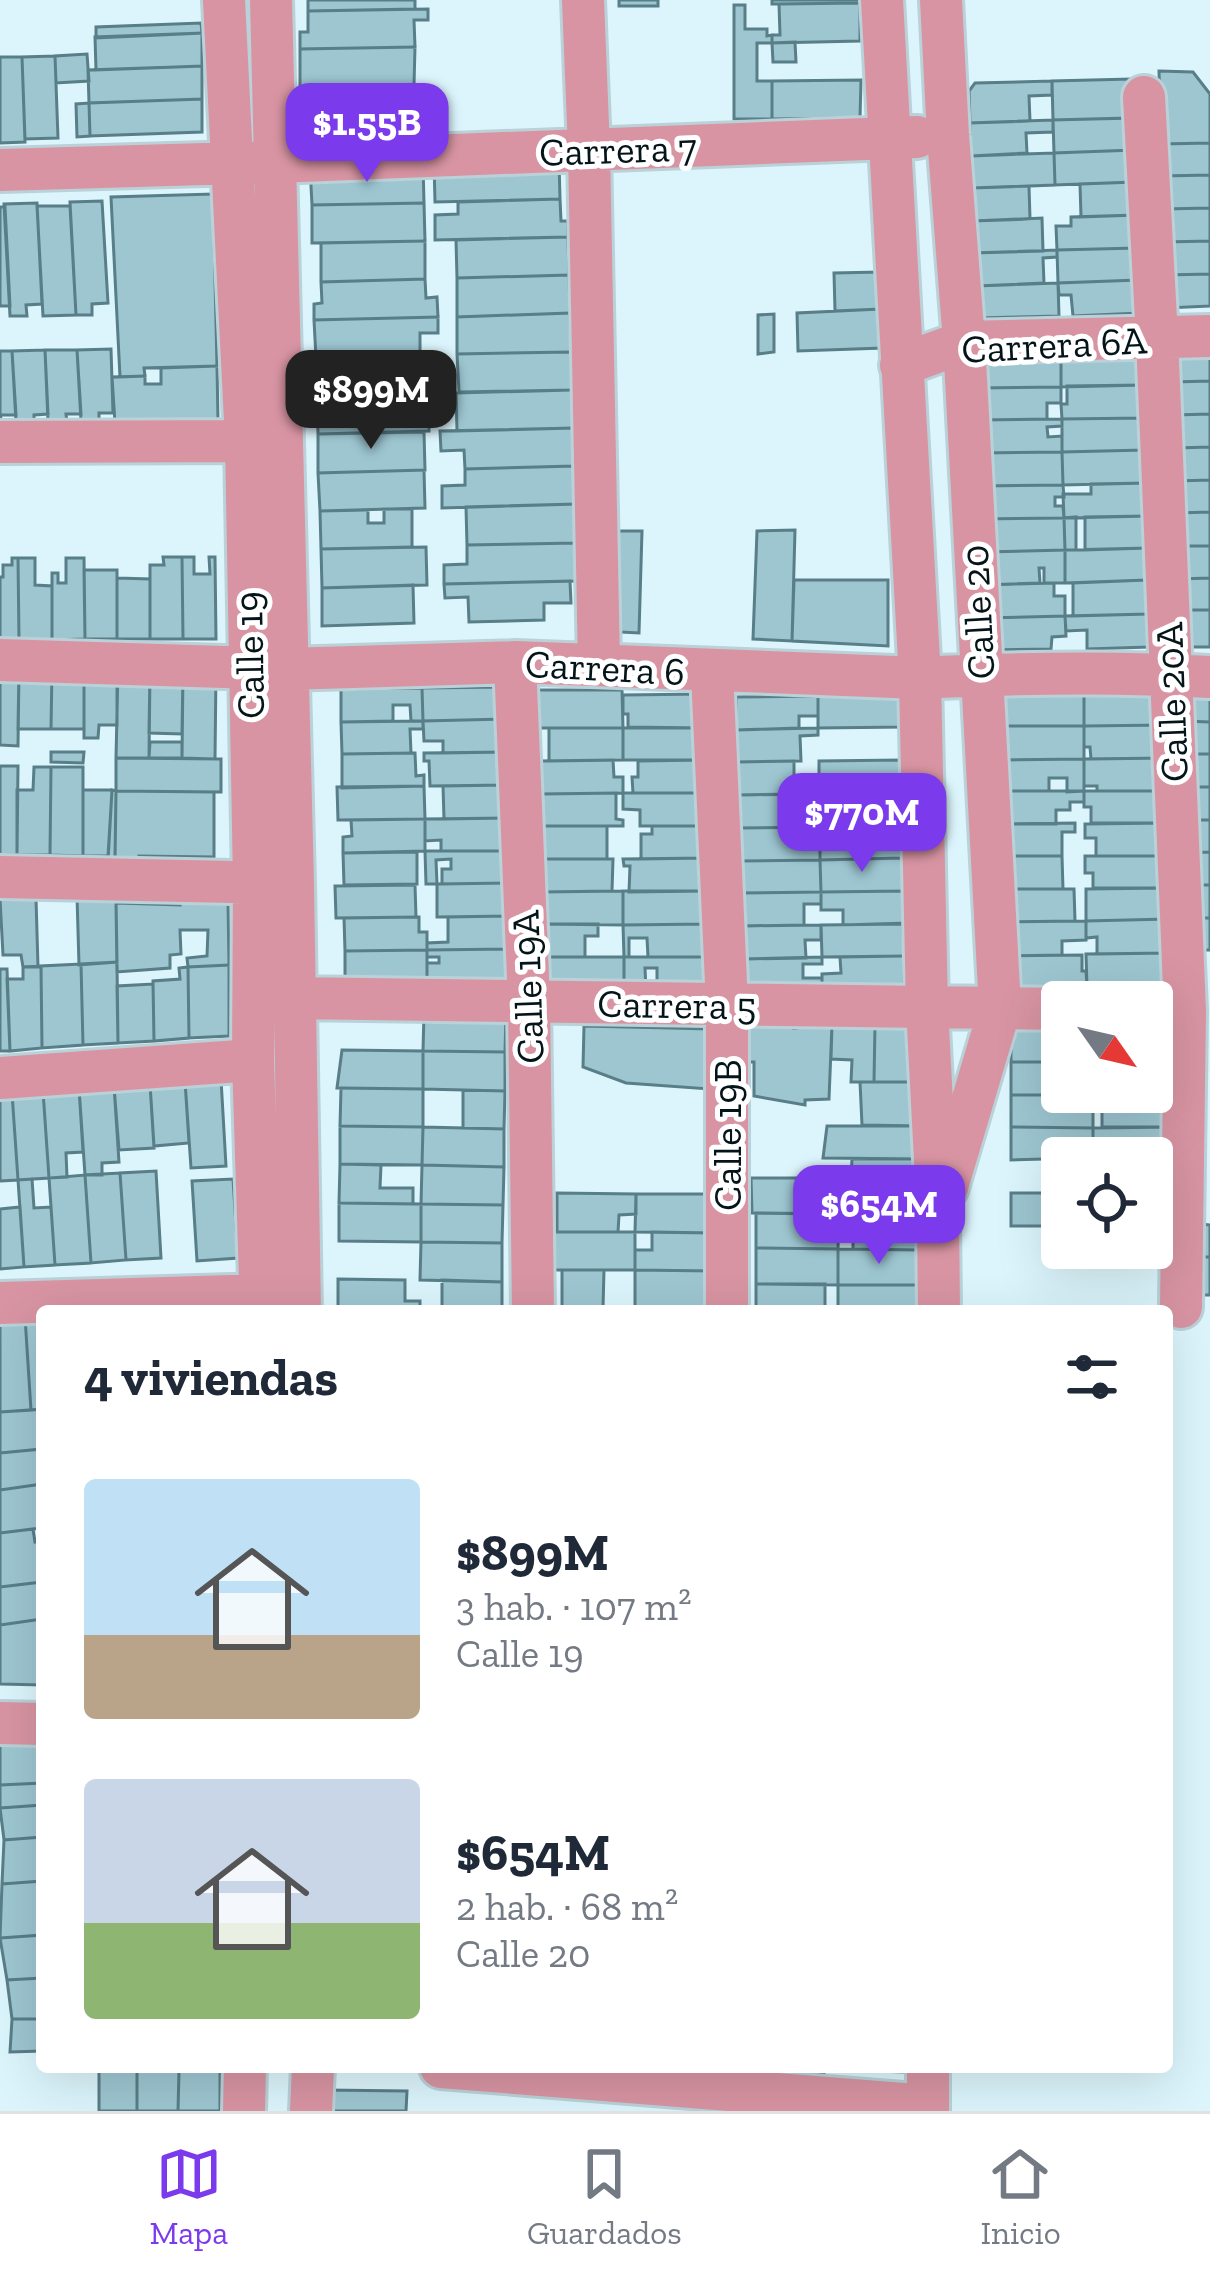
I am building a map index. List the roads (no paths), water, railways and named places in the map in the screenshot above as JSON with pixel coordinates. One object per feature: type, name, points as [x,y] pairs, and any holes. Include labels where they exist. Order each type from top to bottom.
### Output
[{"type":"street","name":"Calle 19","points":[[224,0],[232,164],[263,444]]},
{"type":"street","name":"Calle 19","points":[[271,0],[274,162],[263,444],[273,883],[253,1060],[274,1305]]},
{"type":"street","points":[[583,0],[599,665]]},
{"type":"street","name":"Calle 20","points":[[883,0],[920,678],[939,1305]]},
{"type":"street","name":"Calle 20","points":[[938,1216],[1000,1008],[941,0]]},
{"type":"street","name":"Calle 20A","points":[[1144,97],[1157,338],[1190,675],[1181,1307]]},
{"type":"street","name":"Carrera 7","points":[[0,170],[948,136]]},
{"type":"street","name":"Carrera 6A","points":[[901,365],[964,342],[1210,336]]},
{"type":"street","points":[[0,442],[263,444]]},
{"type":"street","name":"Carrera 6","points":[[0,660],[267,668],[515,662],[920,678],[1190,675]]},
{"type":"street","name":"Calle 19A","points":[[515,662],[529,1002],[533,1305]]},
{"type":"street","name":"Calle 19B","points":[[712,672],[728,1005],[727,1305]]},
{"type":"street","points":[[0,877],[273,883]]},
{"type":"street","name":"Calle 19","points":[[273,883],[293,998],[274,1305]]},
{"type":"street","name":"Carrera 5","points":[[293,998],[1041,1009]]},
{"type":"street","points":[[0,1078],[253,1060]]},
{"type":"street","points":[[0,1303],[183,1305]]},
{"type":"street","points":[[0,1723],[36,1724]]},
{"type":"street","points":[[244,2111],[245,2073]]},
{"type":"street","points":[[311,2111],[313,2073]]},
{"type":"street","points":[[468,2073],[518,2084],[928,2095]]}]
